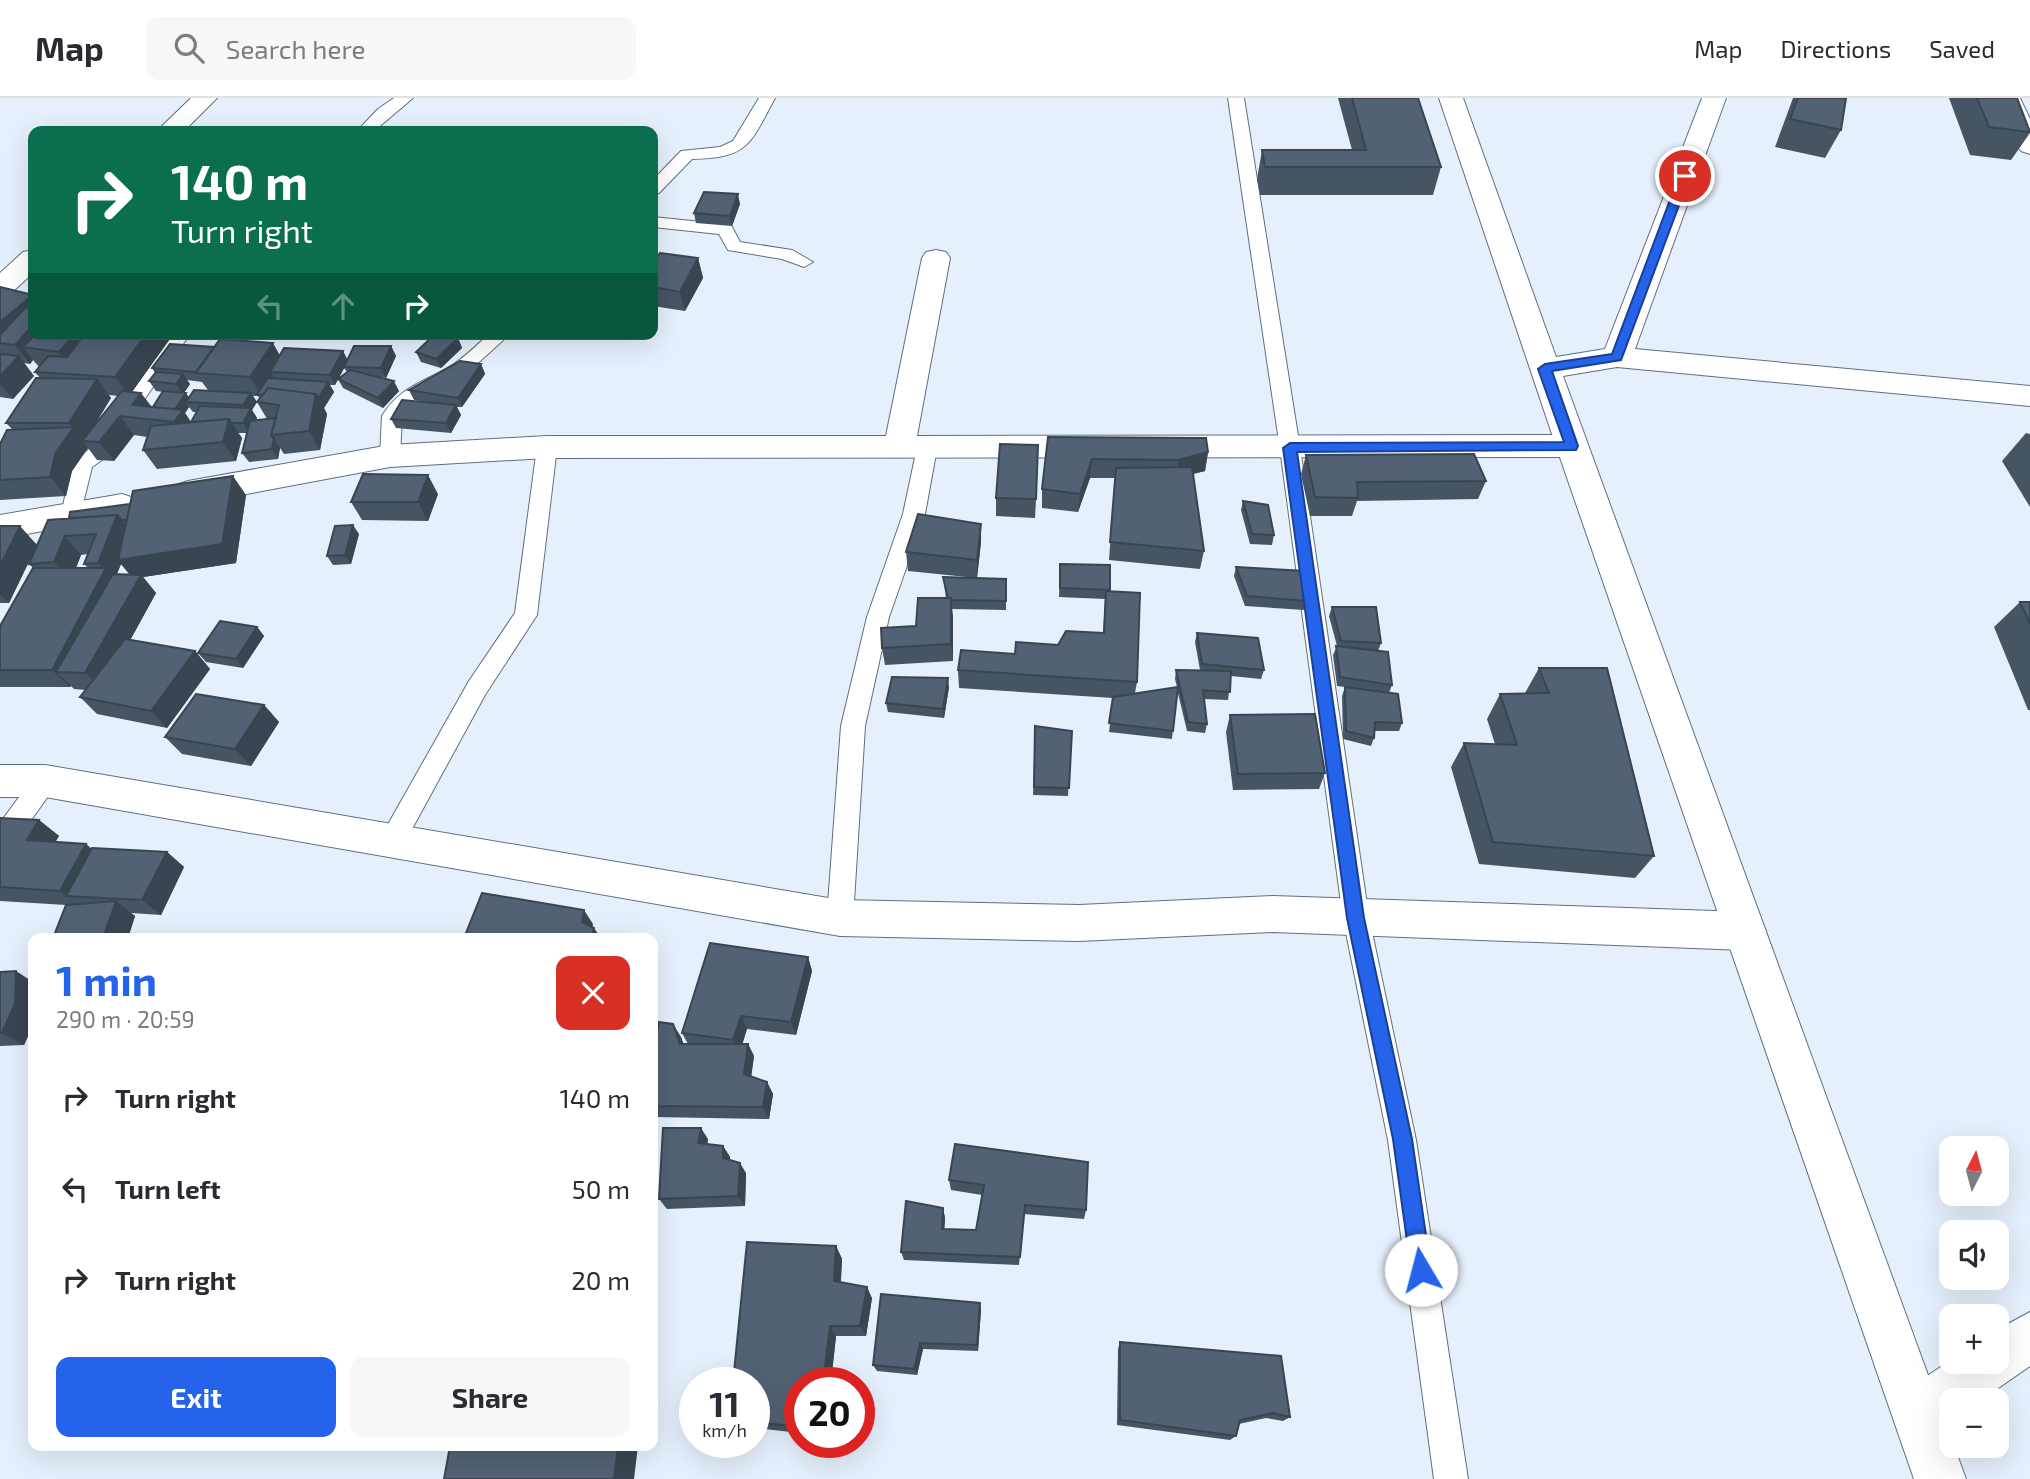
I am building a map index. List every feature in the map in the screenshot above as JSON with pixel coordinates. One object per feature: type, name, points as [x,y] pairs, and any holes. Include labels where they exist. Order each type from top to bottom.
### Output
[{"type":"street","points":[[175,126],[205,98]]},
{"type":"street","points":[[1451,98],[1940,1479]]},
{"type":"street","points":[[1617,357],[1714,98]]},
{"type":"street","points":[[2008,98],[2030,146]]},
{"type":"street","points":[[913,448],[936,258]]},
{"type":"street","points":[[0,288],[28,263]]},
{"type":"street","points":[[1545,369],[1617,357],[2030,396]]},
{"type":"street","points":[[0,527],[390,456],[547,447],[1572,446]]},
{"type":"street","points":[[0,781],[45,781],[391,843],[839,918],[1079,923],[1273,914],[1745,931]]},
{"type":"street","points":[[2009,1351],[2030,1337]]},
{"type":"street","points":[[1917,1413],[1974,1374]]},
{"type":"lane","points":[[368,126],[380,105],[405,98]]},
{"type":"lane","points":[[658,184],[687,155],[722,154],[738,147],[766,98]]},
{"type":"lane","points":[[1236,98],[1290,448],[1356,918],[1402,1139],[1451,1479]]},
{"type":"lane","points":[[658,222],[725,229],[734,246],[786,254],[804,262]]},
{"type":"lane","points":[[72,515],[82,464],[95,455],[177,340]]},
{"type":"lane","points":[[390,456],[392,416],[411,394],[461,368],[494,340]]},
{"type":"lane","points":[[391,843],[477,688],[526,615],[547,447]]},
{"type":"lane","points":[[839,918],[853,726],[878,617],[914,514],[913,448]]},
{"type":"lane","points":[[0,843],[45,781]]},
{"type":"building","points":[[1352,98],[1418,98],[1441,167],[1265,167],[1262,150],[1366,150]]},
{"type":"building","points":[[1798,98],[1846,98],[1841,130],[1790,119]]},
{"type":"building","points":[[1977,98],[2017,98],[2030,132],[1989,127]]},
{"type":"building","points":[[704,192],[738,194],[730,216],[694,213]]},
{"type":"building","points":[[660,253],[698,258],[680,292],[658,288]]},
{"type":"building","points":[[0,287],[28,294],[28,299],[0,322]]},
{"type":"building","points":[[28,307],[28,331],[15,345],[0,343],[0,335]]},
{"type":"building","points":[[30,340],[70,340],[59,352],[23,347]]},
{"type":"building","points":[[80,340],[142,340],[115,377],[35,372],[48,356],[67,357]]},
{"type":"building","points":[[219,340],[273,343],[250,377],[196,373]]},
{"type":"building","points":[[429,340],[456,340],[436,359],[416,352]]},
{"type":"building","points":[[170,344],[214,347],[196,372],[152,368]]},
{"type":"building","points":[[354,346],[391,346],[381,368],[344,367]]},
{"type":"building","points":[[284,348],[343,351],[330,375],[270,372]]},
{"type":"building","points":[[0,354],[19,356],[0,376]]},
{"type":"building","points":[[460,361],[481,364],[458,398],[409,390]]},
{"type":"building","points":[[350,370],[394,381],[378,398],[338,379]]},
{"type":"building","points":[[156,372],[183,374],[176,384],[149,381]]},
{"type":"building","points":[[36,378],[97,379],[69,423],[6,423]]},
{"type":"building","points":[[268,378],[328,382],[319,398],[316,394],[268,388],[263,395],[257,394]]},
{"type":"building","points":[[268,388],[316,394],[309,431],[271,435],[279,405],[257,402]]},
{"type":"building","points":[[194,390],[251,393],[243,405],[186,402]]},
{"type":"building","points":[[122,391],[141,393],[132,405],[183,410],[174,422],[120,416],[99,442],[82,441]]},
{"type":"building","points":[[163,391],[186,393],[175,409],[153,407]]},
{"type":"building","points":[[402,400],[456,405],[446,423],[391,419]]},
{"type":"building","points":[[200,406],[251,408],[243,423],[232,423],[229,419],[191,422]]},
{"type":"building","points":[[276,418],[271,435],[274,439],[272,449],[242,453],[250,421]]},
{"type":"building","points":[[229,419],[223,442],[143,450],[151,426]]},
{"type":"building","points":[[74,427],[56,452],[50,477],[0,480],[0,444],[7,430]]},
{"type":"building","points":[[1048,437],[1206,438],[1208,452],[1178,460],[1092,459],[1080,494],[1042,489]]},
{"type":"building","points":[[1000,444],[1038,445],[1036,499],[996,498]]},
{"type":"building","points":[[1474,454],[1486,481],[1357,482],[1358,498],[1315,497],[1306,455]]},
{"type":"building","points":[[1192,467],[1204,551],[1110,542],[1116,468]]},
{"type":"building","points":[[363,474],[428,475],[418,502],[351,502]]},
{"type":"building","points":[[233,476],[222,544],[118,560],[133,491]]},
{"type":"building","points":[[1243,501],[1268,505],[1274,535],[1252,534]]},
{"type":"building","points":[[130,504],[127,520],[122,520],[117,515],[69,518],[70,512]]},
{"type":"building","points":[[918,514],[981,524],[977,560],[906,552]]},
{"type":"building","points":[[117,515],[98,563],[84,564],[96,534],[65,536],[54,562],[29,564],[48,520]]},
{"type":"building","points":[[353,525],[345,555],[327,556],[335,526]]},
{"type":"building","points":[[0,526],[20,526],[0,566]]},
{"type":"building","points":[[1060,564],[1110,565],[1110,590],[1060,588]]},
{"type":"building","points":[[1236,567],[1306,571],[1307,601],[1247,596]]},
{"type":"building","points":[[33,568],[106,568],[52,670],[0,670],[0,626]]},
{"type":"building","points":[[113,574],[141,575],[85,673],[56,672]]},
{"type":"building","points":[[943,577],[1006,579],[1006,601],[951,600],[948,598]]},
{"type":"building","points":[[1106,591],[1140,593],[1137,682],[958,670],[961,650],[1015,654],[1016,642],[1058,645],[1066,631],[1104,633]]},
{"type":"building","points":[[918,598],[951,598],[951,644],[882,648],[881,628],[916,626]]},
{"type":"building","points":[[2020,602],[2030,602],[2030,624]]},
{"type":"building","points":[[1332,607],[1376,607],[1381,643],[1341,641]]},
{"type":"building","points":[[220,621],[257,627],[236,659],[198,653]]},
{"type":"building","points":[[1197,633],[1258,638],[1264,670],[1202,664]]},
{"type":"building","points":[[125,639],[195,651],[151,711],[80,697]]},
{"type":"building","points":[[1336,646],[1388,652],[1392,685],[1340,677]]},
{"type":"building","points":[[1539,668],[1607,668],[1654,856],[1493,842],[1464,743],[1517,745],[1500,694],[1549,693]]},
{"type":"building","points":[[1176,670],[1231,671],[1230,692],[1203,690],[1207,724],[1188,722]]},
{"type":"building","points":[[892,677],[948,678],[943,709],[886,703]]},
{"type":"building","points":[[1178,687],[1173,731],[1109,723],[1113,697]]},
{"type":"building","points":[[1345,687],[1398,694],[1402,723],[1375,722],[1374,738],[1346,731]]},
{"type":"building","points":[[196,694],[264,705],[235,749],[165,737]]},
{"type":"building","points":[[1315,714],[1325,773],[1238,774],[1230,715]]},
{"type":"building","points":[[1035,726],[1072,731],[1069,788],[1034,787]]},
{"type":"building","points":[[0,818],[39,820],[27,840],[86,844],[60,891],[0,887]]},
{"type":"building","points":[[92,848],[167,852],[142,900],[66,896]]},
{"type":"building","points":[[482,893],[584,910],[582,922],[594,928],[593,933],[466,933]]},
{"type":"building","points":[[116,901],[105,933],[55,933],[66,905]]},
{"type":"building","points":[[710,943],[808,957],[791,1022],[741,1016],[733,1040],[682,1033]]},
{"type":"building","points":[[16,971],[15,1004],[0,1033],[0,972]]},
{"type":"building","points":[[659,1022],[673,1024],[680,1044],[748,1044],[744,1074],[767,1082],[763,1107],[658,1106]]},
{"type":"building","points":[[663,1128],[701,1128],[698,1143],[723,1146],[723,1158],[740,1163],[738,1196],[659,1199]]},
{"type":"building","points":[[955,1144],[1088,1162],[1086,1210],[1025,1205],[1020,1257],[901,1252],[906,1201],[943,1208],[942,1229],[976,1230],[984,1185],[949,1180]]},
{"type":"building","points":[[747,1242],[836,1246],[834,1281],[867,1287],[860,1326],[830,1326],[825,1367],[784,1367],[784,1425],[770,1424],[770,1367],[734,1367]]},
{"type":"building","points":[[881,1294],[980,1303],[977,1345],[920,1343],[914,1369],[873,1365]]},
{"type":"building","points":[[1120,1342],[1281,1356],[1290,1417],[1273,1413],[1240,1420],[1236,1436],[1120,1420]]},
{"type":"building","points":[[449,1451],[617,1451],[614,1479],[444,1479]]},
{"type":"route","points":[[1421,1270],[1402,1139],[1356,918],[1290,448],[1572,446],[1545,369],[1617,357],[1685,176]]}]
